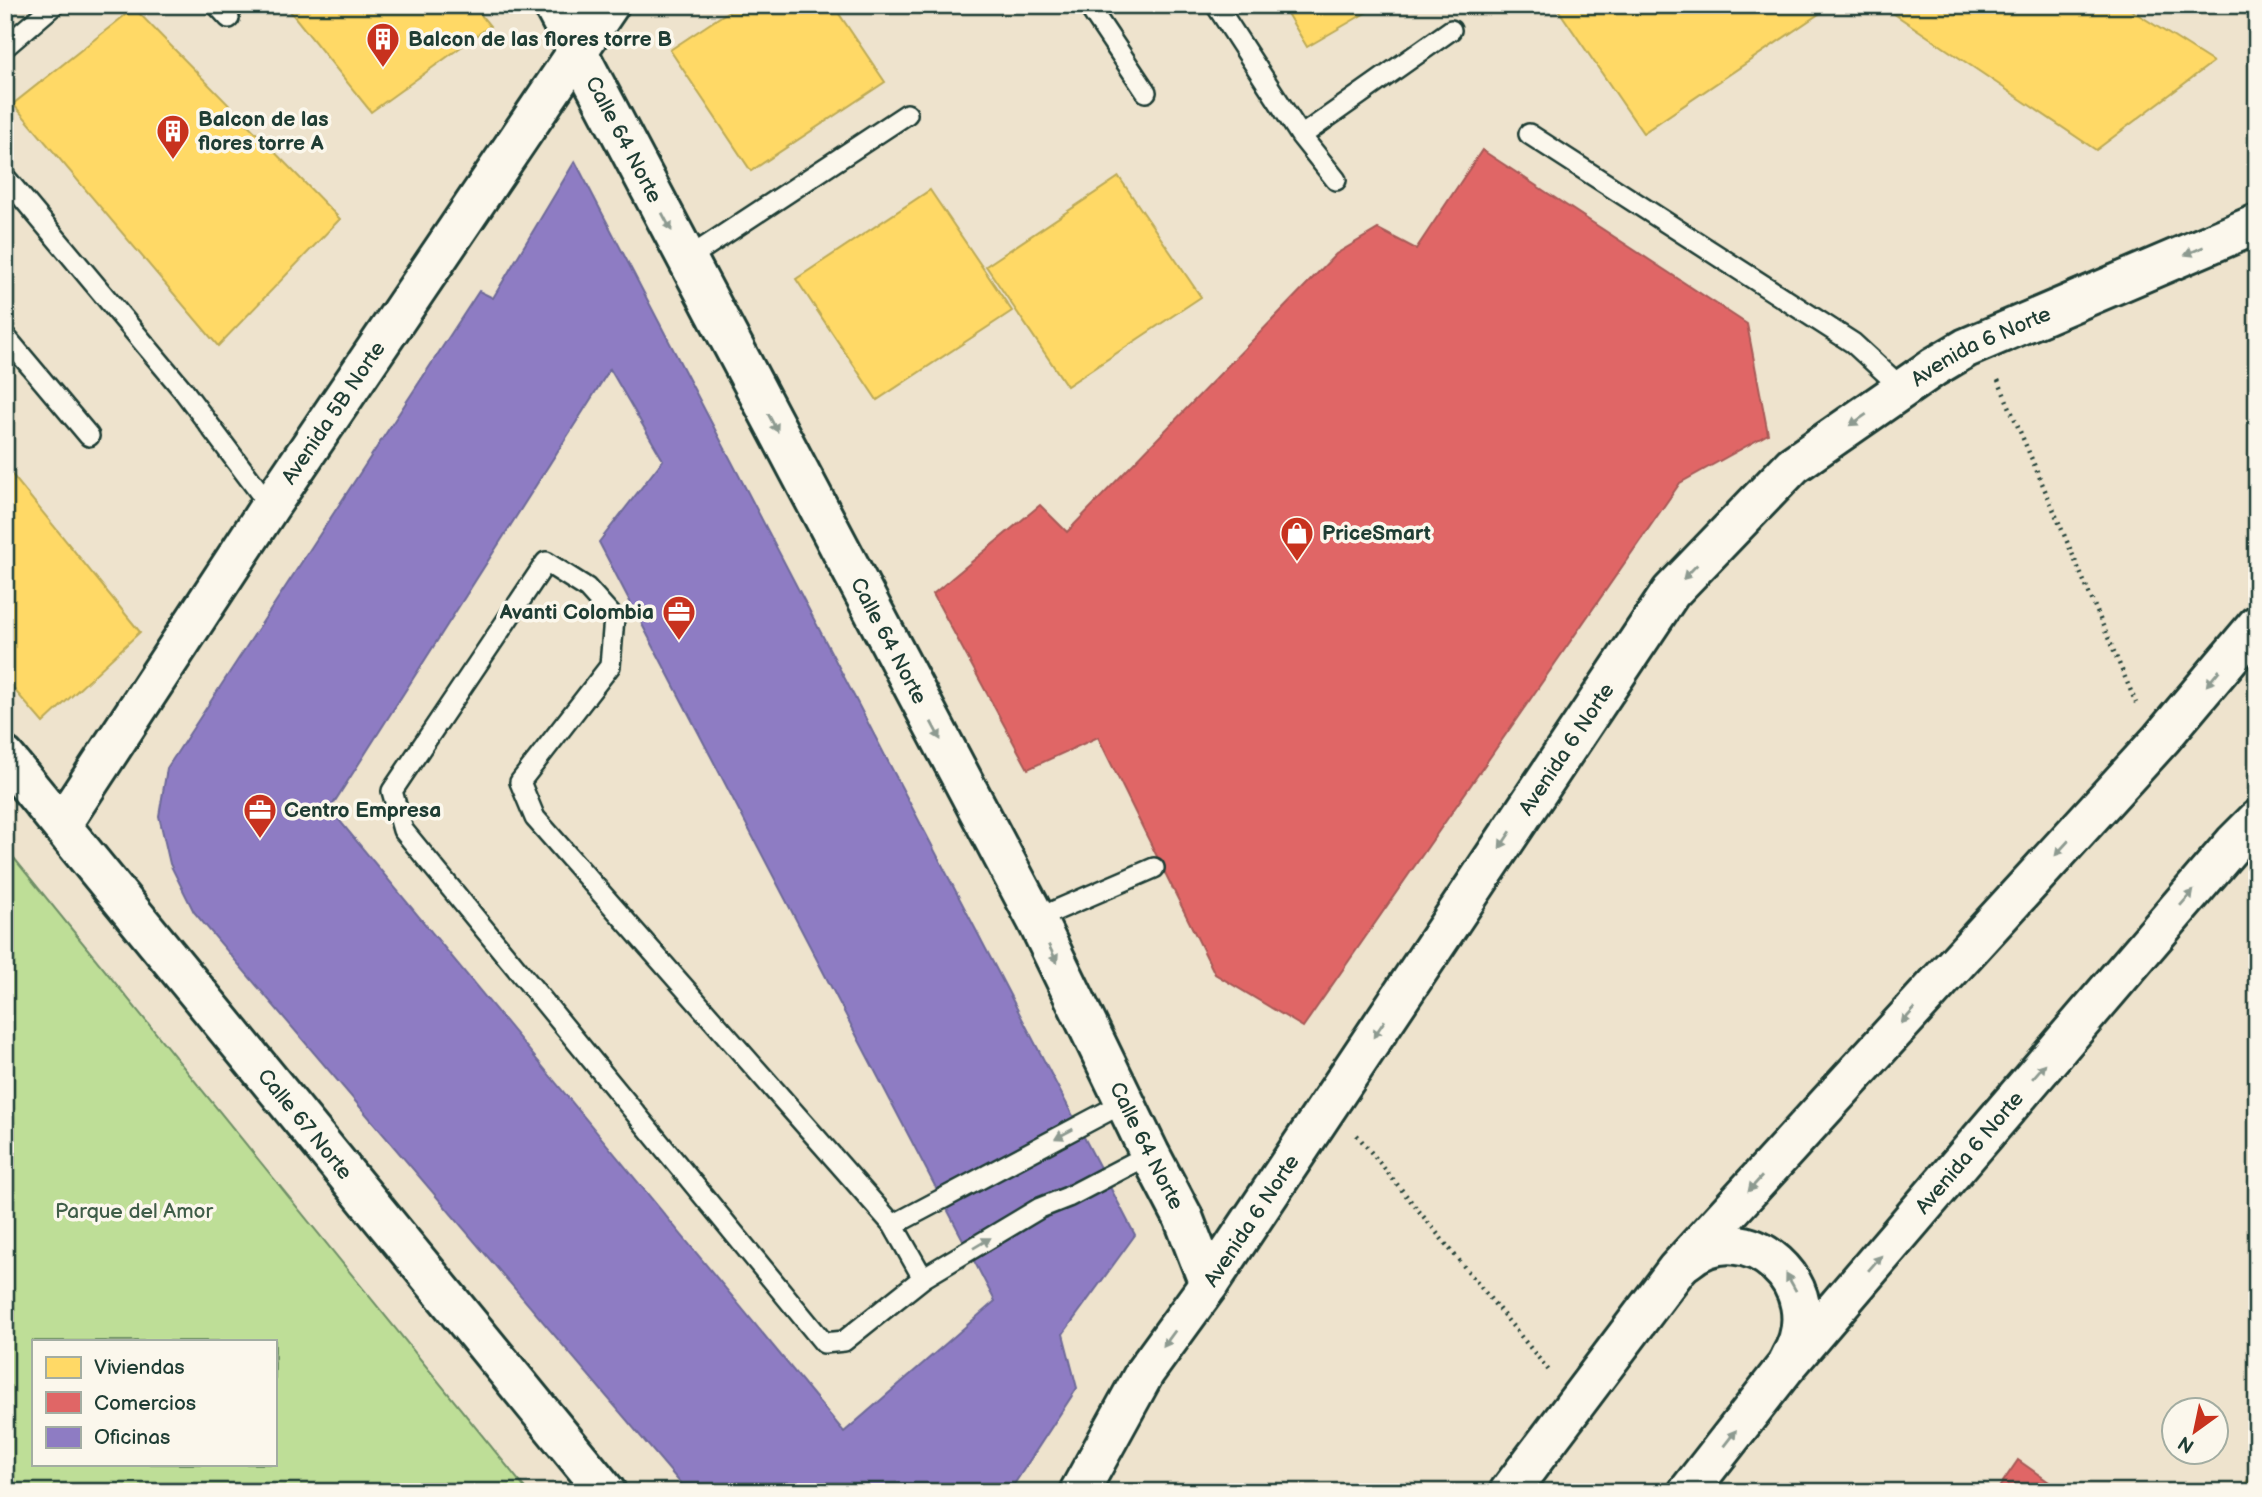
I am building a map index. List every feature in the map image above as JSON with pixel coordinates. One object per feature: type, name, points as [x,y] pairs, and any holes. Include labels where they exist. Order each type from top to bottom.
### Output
[{"type":"street","name":"Calle 64 Norte","points":[[553,5],[1036,919],[1183,1217],[1209,1284]]},
{"type":"street","name":"Avenida 5B Norte","points":[[61,825],[270,506],[610,5]]},
{"type":"street","name":"Avenida 6 Norte","points":[[1079,1492],[1145,1372],[1209,1284],[1671,592],[1793,465],[1966,348],[2257,224]]},
{"type":"street","points":[[1509,1492],[1677,1269],[2161,740],[2257,625]]},
{"type":"street","name":"Calle 67 Norte","points":[[5,757],[606,1492]]},
{"type":"street","name":"Avenida 6 Norte","points":[[1688,1492],[1784,1369],[2234,843],[2257,820]]},
{"type":"street","points":[[1677,1269],[1690,1257],[1723,1245],[1757,1251],[1772,1259],[1785,1271],[1800,1301],[1802,1319],[1800,1335],[1784,1369]]},
{"type":"lane","points":[[5,47],[54,5]]},
{"type":"lane","points":[[1088,5],[1146,92]]},
{"type":"lane","points":[[1216,5],[1301,136],[1336,180]]},
{"type":"lane","points":[[1301,136],[1451,30]]},
{"type":"lane","points":[[687,259],[907,114]]},
{"type":"lane","points":[[1529,134],[1853,343],[1903,389]]},
{"type":"lane","points":[[5,177],[183,390],[270,506]]},
{"type":"lane","points":[[5,336],[89,436]]},
{"type":"lane","points":[[923,1278],[892,1225],[536,818],[520,782],[610,666],[614,618],[586,588],[546,562],[392,791],[403,830],[824,1343],[845,1341],[923,1278],[1040,1208],[1068,1197],[1150,1154]]},
{"type":"lane","points":[[1036,919],[1154,868]]},
{"type":"lane","points":[[892,1225],[1125,1102]]},
{"type":"path","points":[[1995,372],[2141,714]]},
{"type":"path","points":[[1352,1128],[1576,1403]]},
{"type":"green space","name":"Parque del Amor","points":[[5,847],[528,1492],[5,1492]]},
{"type":"building: Viviendas","name":"Balcon de las flores torre B","points":[[285,5],[473,5],[490,26],[371,112]]},
{"type":"building: Viviendas","points":[[738,5],[833,5],[885,82],[751,171],[670,50]]},
{"type":"building: Viviendas","points":[[1282,5],[1379,5],[1307,47]]},
{"type":"building: Viviendas","points":[[1555,5],[1832,5],[1643,133]]},
{"type":"building: Viviendas","points":[[1881,5],[2123,5],[2213,62],[2096,150]]},
{"type":"building: Viviendas","name":"Balcon de las flores torre A","points":[[134,8],[340,219],[218,346],[13,104]]},
{"type":"building: Viviendas","points":[[1119,177],[1201,297],[1067,386],[986,266]]},
{"type":"building: Viviendas","points":[[930,190],[1012,311],[877,400],[796,279]]},
{"type":"building: Viviendas","points":[[5,466],[140,632],[43,723],[5,679]]},
{"type":"building: Viviendas","points":[[2257,1466],[2257,1492],[2240,1492]]},
{"type":"building: Comercios","name":"PriceSmart","points":[[1482,150],[1747,324],[1768,434],[1680,483],[1303,1027],[1215,974],[1098,737],[1028,769],[933,594],[1040,505],[1067,532],[1336,254],[1378,229],[1416,249]]},
{"type":"building: Comercios","points":[[2018,1460],[2063,1492],[1996,1492]]},
{"type":"building: Oficinas","name":"Centro Empresa","points":[[575,161],[1135,1235],[1063,1334],[1077,1388],[1009,1492],[688,1492],[194,912],[170,864],[159,816],[167,768],[479,291],[493,298]],"holes":[[[610,369],[663,460],[599,542],[995,1301],[844,1432],[330,809]]]},
{"type":"place","name":"Balcon de las flores torre B","points":[[383,69]]},
{"type":"place","name":"Balcon de las flores torre A","points":[[173,161]]},
{"type":"place","name":"PriceSmart","points":[[1297,563]]},
{"type":"place","name":"Avanti Colombia","points":[[679,642]]},
{"type":"place","name":"Centro Empresa","points":[[260,840]]}]
